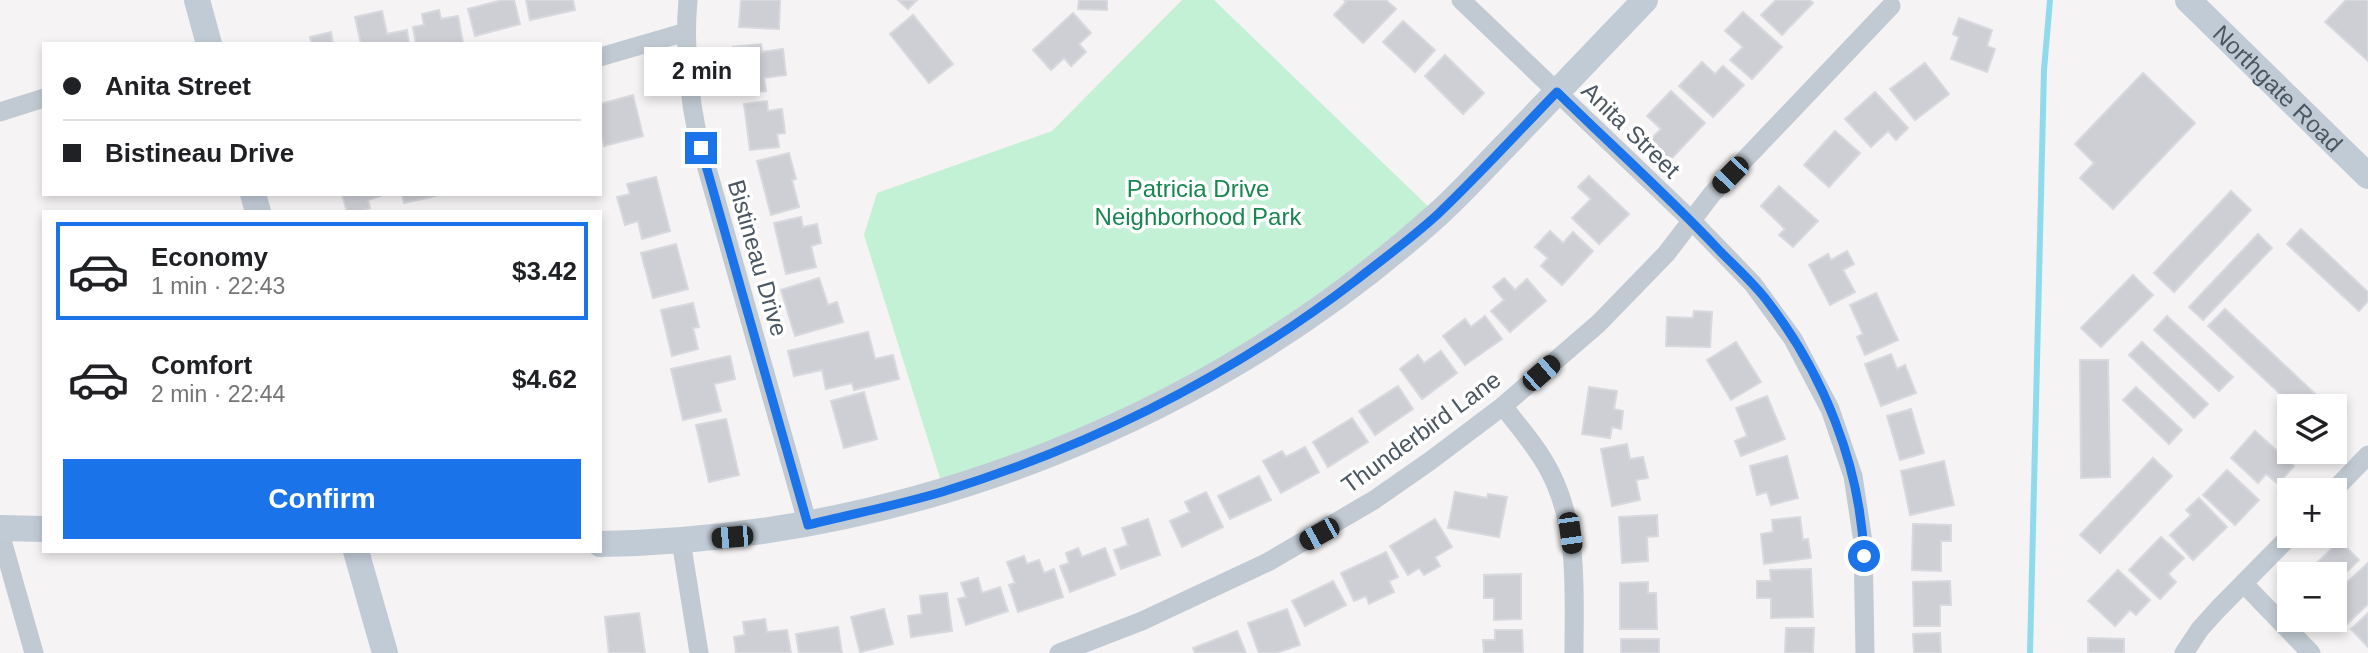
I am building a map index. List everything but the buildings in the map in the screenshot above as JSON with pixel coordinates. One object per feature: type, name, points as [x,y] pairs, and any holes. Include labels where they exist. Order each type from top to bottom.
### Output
[{"type":"street","points":[[197,0],[208,42]]},
{"type":"street","name":"Bistineau Drive","points":[[688,0],[686,32],[689,83],[697,132],[808,525]]},
{"type":"street","name":"Anita Street","points":[[1461,0],[1692,221],[1767,300],[1805,357],[1830,409],[1846,452],[1858,503],[1865,571],[1865,653]]},
{"type":"street","points":[[602,544],[732,537],[808,525],[925,497],[1055,452],[1150,411],[1255,351],[1378,264],[1437,215],[1645,0]]},
{"type":"street","name":"Northgate Road","points":[[2188,0],[2368,176]]},
{"type":"street","name":"Thunderbird Lane","points":[[1059,653],[1142,621],[1279,556],[1374,500],[1503,405],[1599,323],[1666,254],[1712,194],[1891,6]]},
{"type":"street","points":[[602,56],[686,32]]},
{"type":"street","points":[[0,112],[42,99]]},
{"type":"street","points":[[1503,405],[1539,453],[1563,502],[1573,553],[1574,653]]},
{"type":"street","points":[[2346,478],[2368,455]]},
{"type":"street","points":[[34,653],[0,530],[42,529]]},
{"type":"street","points":[[681,541],[699,653]]},
{"type":"street","points":[[2184,653],[2200,629],[2278,548]]},
{"type":"street","points":[[357,553],[385,653]]},
{"type":"street","points":[[2244,584],[2311,653]]},
{"type":"green space","name":"Patricia Drive Neighborhood Park","points":[[1182,0],[1214,0],[1437,215],[1158,407],[944,491],[864,235],[877,193],[1052,131]]},
{"type":"waterway","points":[[2030,653],[2044,70],[2050,0]]},
{"type":"route","points":[[701,148],[808,525],[925,497],[1005,471],[1150,411],[1213,376],[1295,325],[1378,264],[1437,215],[1557,92],[1692,221],[1753,284],[1767,300],[1805,357],[1830,409],[1846,452],[1858,503],[1864,556]]}]
